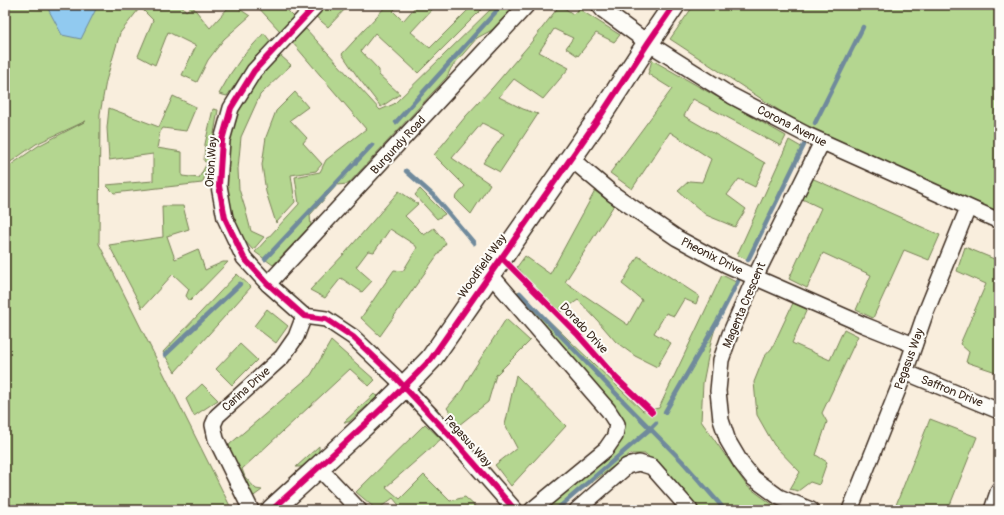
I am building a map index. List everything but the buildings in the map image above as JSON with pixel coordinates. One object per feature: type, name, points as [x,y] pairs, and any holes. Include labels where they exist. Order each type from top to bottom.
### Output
[{"type":"street","name":"Orion Way","points":[[304,316],[268,284],[244,258],[225,218],[219,186],[222,140],[231,108],[254,71],[316,5]]},
{"type":"street","name":"Burgundy Road","points":[[268,284],[527,5]]},
{"type":"street","name":"Corona Avenue","points":[[599,5],[603,10],[648,43],[732,96],[822,142],[999,221]]},
{"type":"street","name":"Woodfield Way","points":[[272,510],[404,387],[431,359],[601,115],[674,5]]},
{"type":"street","name":"Magenta Crescent","points":[[811,510],[779,497],[753,478],[741,463],[728,441],[721,420],[718,390],[721,360],[730,334],[755,277],[822,142]]},
{"type":"street","name":"Pheonix Drive","points":[[570,158],[613,194],[677,238],[728,265],[864,325],[914,345]]},
{"type":"street","name":"Pegasus Way","points":[[850,510],[968,208]]},
{"type":"street","points":[[490,274],[608,410],[617,424],[615,436],[606,448],[532,510]]},
{"type":"street","points":[[304,316],[326,319],[353,338],[404,387]]},
{"type":"street","name":"Carina Drive","points":[[251,510],[216,439],[213,425],[217,416],[282,357],[296,338],[304,316]]},
{"type":"street","name":"Saffron Drive","points":[[905,372],[999,411]]},
{"type":"street","name":"Pegasus Way","points":[[404,387],[453,439],[515,510]]},
{"type":"street","points":[[577,510],[627,466],[639,463],[652,467],[690,510]]},
{"type":"street","points":[[318,467],[359,510]]},
{"type":"street","points":[[992,510],[999,489]]},
{"type":"green space","points":[[5,5],[142,5],[120,33],[106,81],[100,114],[99,244],[232,510],[5,510],[5,169],[38,146],[86,121],[36,144],[5,166]]},
{"type":"green space","points":[[148,5],[181,5],[186,11],[192,6],[210,28],[228,8],[238,8],[250,16],[224,39],[208,60],[197,82],[182,75],[196,46],[168,32],[155,65],[138,56],[153,20],[143,10]]},
{"type":"green space","points":[[256,5],[282,5],[294,17],[280,31]]},
{"type":"green space","points":[[325,5],[349,5],[328,27],[315,16]]},
{"type":"green space","points":[[387,5],[399,5],[393,11],[403,21],[417,5],[436,5],[411,32],[430,48],[473,5],[486,5],[418,73],[375,33],[361,51],[379,70],[379,75],[400,94],[381,107],[342,54]]},
{"type":"green space","points":[[495,5],[516,5],[492,30],[477,38],[451,68],[447,77],[348,184],[337,185],[310,215],[311,225],[273,265],[255,252],[299,204],[295,177],[320,172],[326,160],[366,129],[292,42],[306,29],[380,110],[394,104]]},
{"type":"green space","points":[[560,5],[573,14],[579,9],[620,35],[614,42],[596,33],[578,56],[566,48],[573,38],[554,29],[539,52],[569,68],[543,99],[514,79],[499,97],[523,109],[538,114],[500,172],[483,163],[504,134],[482,123],[452,158],[490,184],[471,214],[455,198],[465,186],[434,155],[466,116],[529,45]]},
{"type":"green space","points":[[694,5],[999,5],[999,212],[806,128],[670,39]]},
{"type":"green space","points":[[264,33],[271,42],[254,58],[227,96],[219,94],[243,56]]},
{"type":"green space","points":[[280,55],[291,65],[260,95],[241,137],[238,169],[239,189],[251,231],[264,237],[253,250],[244,240],[236,225],[227,199],[227,166],[230,136],[239,110],[258,79]]},
{"type":"green space","points":[[652,60],[786,136],[781,146],[693,99],[684,116],[765,163],[755,187],[739,179],[727,195],[746,209],[735,227],[706,215],[678,191],[689,181],[702,182],[711,159],[670,132],[632,189],[610,173],[672,89],[648,74]]},
{"type":"green space","points":[[295,92],[308,107],[290,120],[307,138],[303,143],[322,164],[316,171],[291,175],[295,202],[276,223],[266,192],[262,165],[266,137],[276,111]]},
{"type":"green space","points":[[173,96],[196,107],[186,131],[163,128],[160,132],[157,148],[182,152],[182,176],[199,178],[206,165],[209,165],[204,161],[205,144],[213,109],[218,110],[210,165],[202,183],[114,193],[106,185],[153,181],[153,154],[109,160],[107,128],[109,108],[159,127]]},
{"type":"green space","points":[[789,140],[803,148],[748,260],[737,255]]},
{"type":"green space","points":[[807,176],[940,235],[929,260],[904,250],[873,318],[856,310],[871,275],[823,253],[807,288],[789,279],[821,208],[798,197]]},
{"type":"green space","points":[[420,189],[445,214],[437,219],[415,195]]},
{"type":"green space","points":[[399,191],[418,204],[405,216],[424,235],[434,228],[446,243],[380,336],[361,318],[394,270],[403,271],[417,248],[415,245],[390,229],[374,252],[368,251],[356,267],[372,281],[362,292],[341,278],[325,298],[310,290],[346,252]]},
{"type":"green space","points":[[595,191],[614,205],[565,282],[628,325],[642,300],[622,284],[638,256],[699,296],[696,304],[684,299],[674,316],[666,313],[654,333],[671,343],[657,367],[635,356],[616,342],[578,300],[559,313],[517,267],[525,256],[550,274]]},
{"type":"green space","points":[[162,206],[183,206],[189,229],[167,236],[175,259],[198,249],[205,270],[223,262],[228,262],[190,301],[186,296],[189,289],[173,274],[142,308],[109,245],[163,237]]},
{"type":"green space","points":[[965,247],[999,261],[999,373],[966,362],[969,352],[960,344],[986,284],[957,271]]},
{"type":"green space","points":[[237,274],[251,287],[175,372],[163,352]]},
{"type":"green space","points":[[722,275],[736,282],[717,322],[711,342],[703,383],[701,421],[747,486],[780,510],[697,510],[646,454],[630,454],[555,510],[539,510],[622,424],[517,298],[518,291],[643,411],[659,408]]},
{"type":"green space","points":[[793,303],[807,309],[792,343],[830,360],[844,329],[858,336],[822,413],[827,422],[816,455],[827,462],[819,485],[810,482],[798,491],[790,489],[800,472],[774,445],[757,415],[754,382],[764,357],[772,348]]},
{"type":"green space","points":[[267,309],[288,326],[276,343],[254,326]]},
{"type":"green space","points":[[506,319],[530,341],[496,375],[488,402],[459,425],[447,408],[462,390]]},
{"type":"green space","points":[[331,341],[375,380],[369,386],[350,369],[242,469],[245,477],[256,489],[262,490],[251,498],[227,451],[230,444],[311,375]]},
{"type":"green space","points":[[240,344],[257,360],[232,385],[216,369]]},
{"type":"green space","points":[[516,375],[566,426],[511,486],[495,465],[517,448],[505,425]]},
{"type":"green space","points":[[202,384],[218,400],[194,416],[186,399]]},
{"type":"green space","points":[[374,394],[378,396],[349,422],[344,422]]},
{"type":"green space","points":[[930,419],[977,437],[948,510],[894,510]]},
{"type":"green space","points":[[425,424],[441,439],[386,487],[400,499],[424,475],[450,501],[465,497],[477,508],[475,510],[403,510],[393,498],[377,510],[356,492]]},
{"type":"green space","points":[[319,446],[319,453],[303,467],[296,467]]},
{"type":"water","points":[[46,5],[98,5],[81,39],[62,35]]},
{"type":"waterway","points":[[396,122],[502,5]]},
{"type":"waterway","points":[[815,123],[863,27]]},
{"type":"waterway","points":[[265,259],[372,145]]},
{"type":"waterway","points":[[748,260],[804,145]]},
{"type":"waterway","points":[[406,171],[434,196],[474,243]]},
{"type":"waterway","points":[[665,412],[717,322],[738,281]]},
{"type":"waterway","points":[[165,355],[240,284]]},
{"type":"waterway","points":[[520,293],[682,461],[725,510]]},
{"type":"waterway","points":[[556,510],[656,423]]},
{"type":"cycle path","points":[[316,5],[254,71],[231,108],[222,140],[219,186],[225,218],[244,258],[268,284],[304,316],[326,319],[353,337],[395,377],[453,439],[515,510]]},
{"type":"cycle path","points":[[272,510],[373,417],[431,359],[601,115],[674,5]]},
{"type":"cycle path","name":"Dorado Drive","points":[[502,258],[578,335],[616,378],[652,412]]}]
